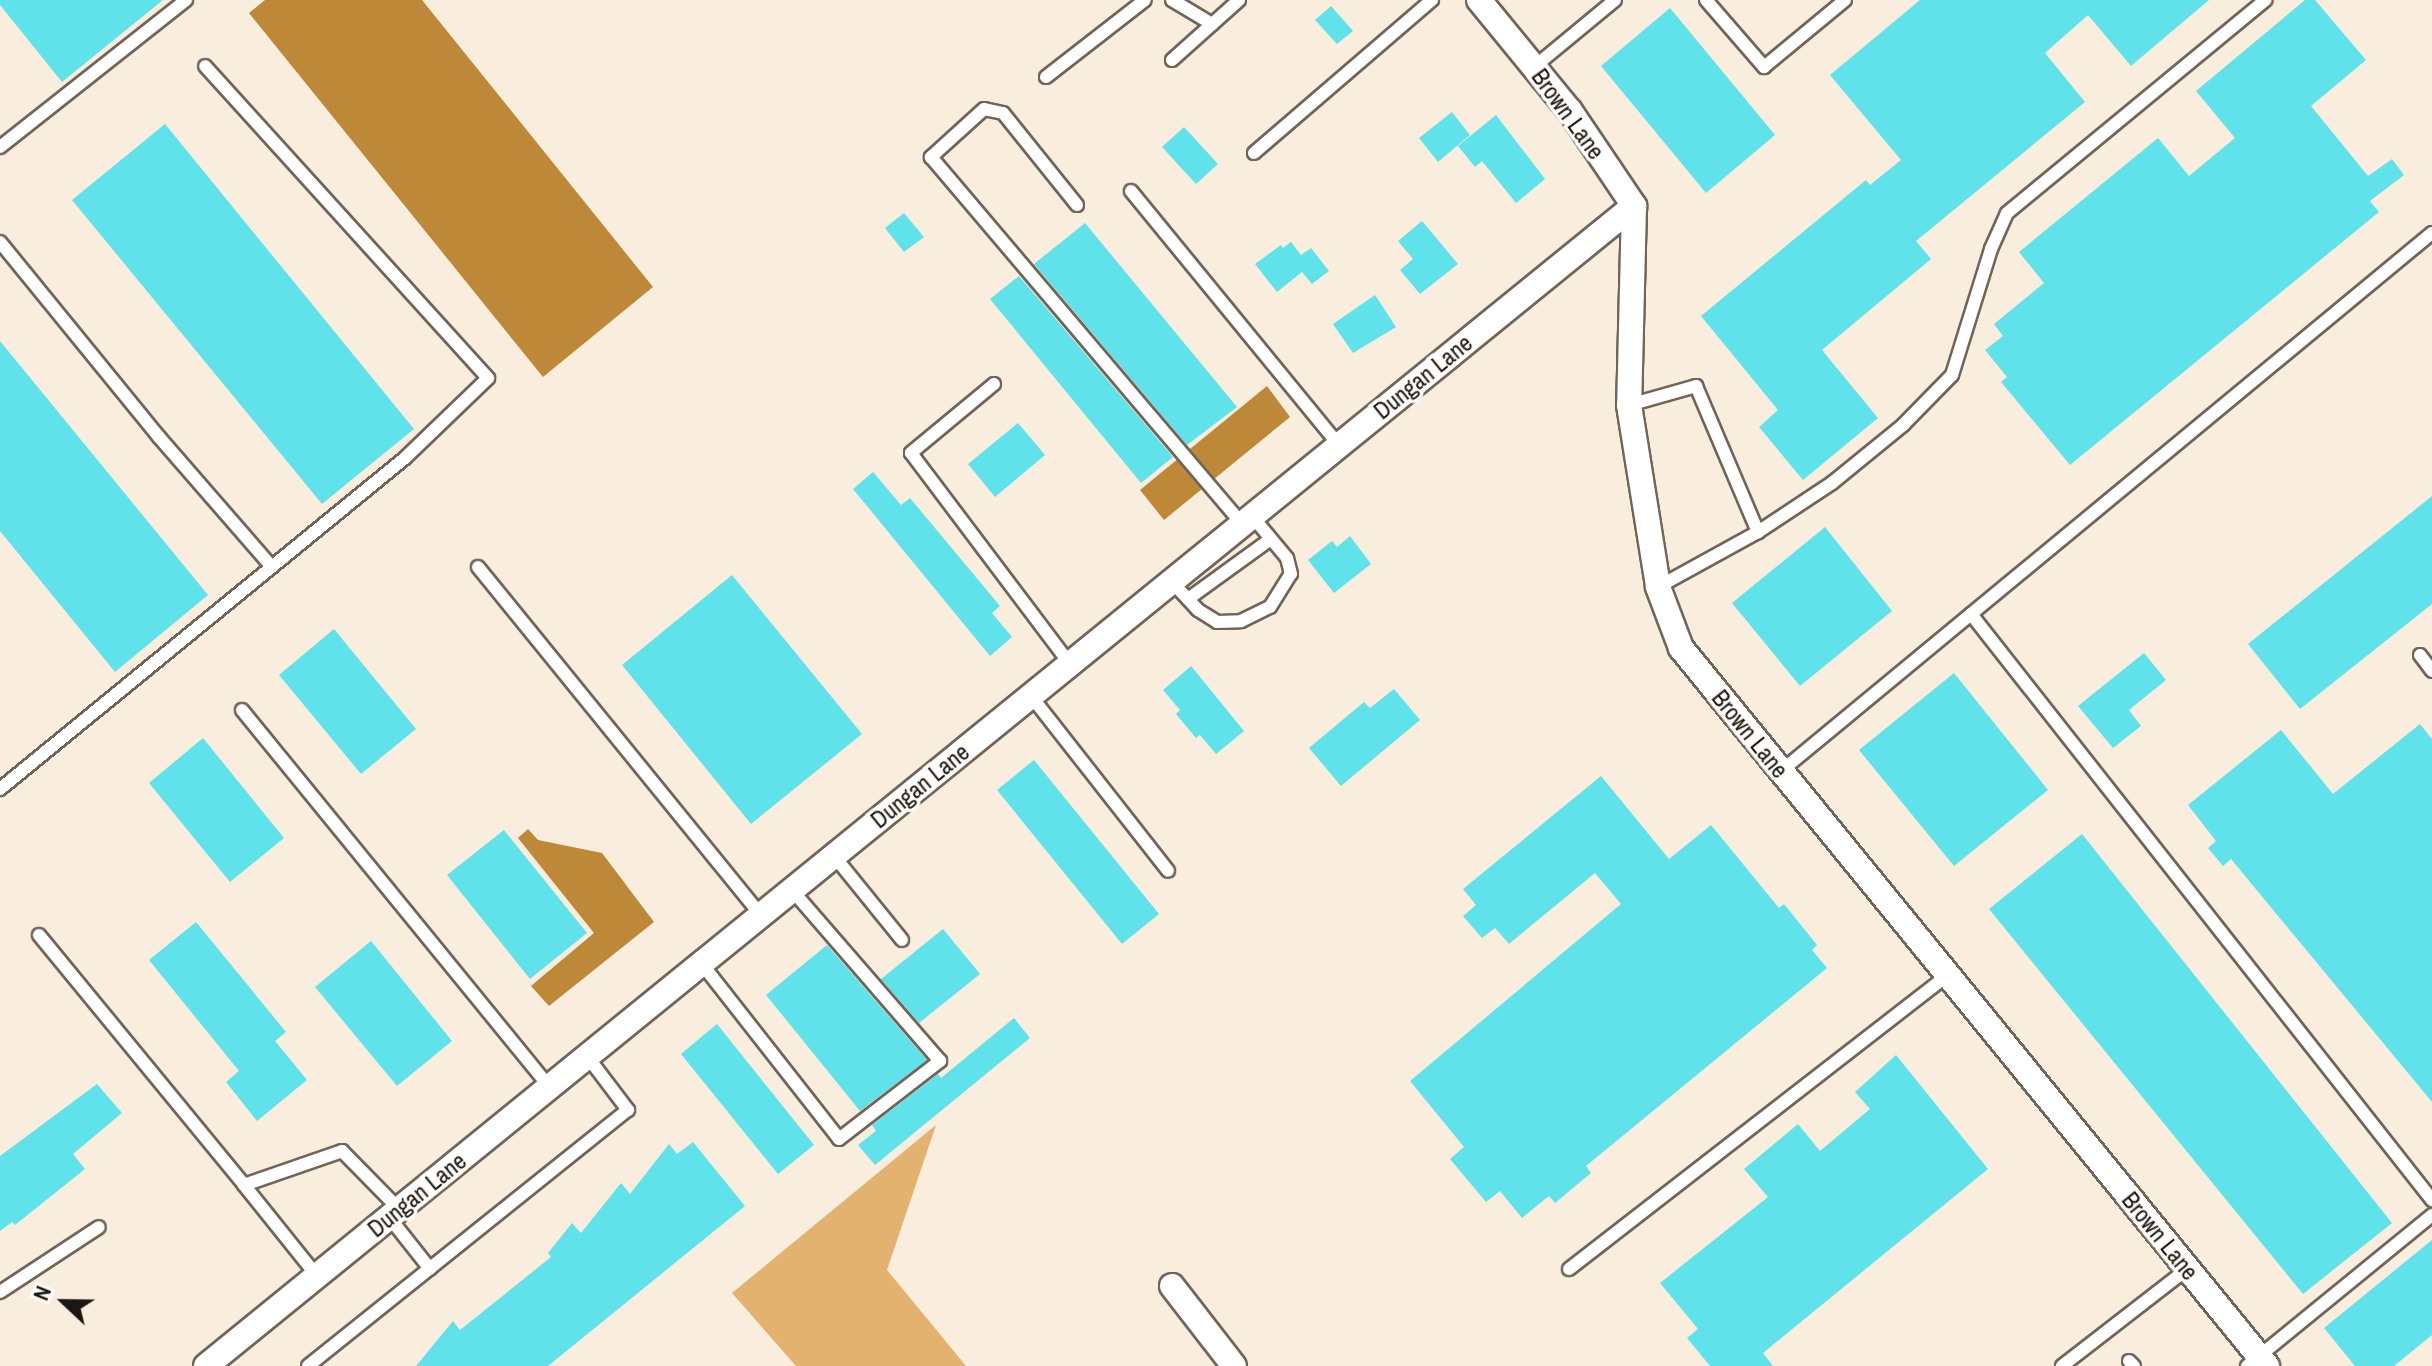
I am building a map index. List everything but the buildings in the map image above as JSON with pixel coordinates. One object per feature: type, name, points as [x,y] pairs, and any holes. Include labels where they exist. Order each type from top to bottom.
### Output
[{"type":"street","name":"Brown Lane","points":[[1479,0],[1570,111],[1634,206],[1629,405],[1658,587],[1681,648],[2187,1269],[2257,1363]]},
{"type":"street","name":"Dungan Lane","points":[[206,1366],[1070,664],[1180,590],[1247,520],[1634,206]]},
{"type":"street","points":[[1172,1286],[1234,1366]]},
{"type":"lane","points":[[0,147],[186,0]]},
{"type":"lane","points":[[1046,77],[1145,0]]},
{"type":"lane","points":[[1172,0],[1212,24]]},
{"type":"lane","points":[[1172,60],[1239,0]]},
{"type":"lane","points":[[1254,153],[1432,0]]},
{"type":"lane","points":[[1534,67],[1615,0]]},
{"type":"lane","points":[[1706,0],[1764,67],[1845,0]]},
{"type":"lane","points":[[1658,587],[1758,532],[1832,483],[1903,425],[1952,375],[1991,249],[2007,213],[2265,0]]},
{"type":"lane","points":[[0,789],[405,458],[488,378],[205,66]]},
{"type":"lane","points":[[1077,205],[1003,113],[984,109],[931,157],[1247,520],[1271,539],[1287,558],[1291,574],[1270,607],[1241,621],[1217,622],[1180,590],[1271,539]]},
{"type":"lane","points":[[1131,191],[1339,445]]},
{"type":"lane","points":[[1780,772],[2432,233]]},
{"type":"lane","points":[[0,242],[159,437],[272,567]]},
{"type":"lane","points":[[994,384],[911,453],[1070,664]]},
{"type":"lane","points":[[1629,405],[1696,386],[1758,532]]},
{"type":"lane","points":[[478,567],[761,915]]},
{"type":"lane","points":[[1971,614],[2432,1200]]},
{"type":"lane","points":[[2420,655],[2432,671]]},
{"type":"lane","points":[[1031,696],[1168,871]]},
{"type":"lane","points":[[242,710],[549,1087]]},
{"type":"lane","points":[[834,856],[902,940]]},
{"type":"lane","points":[[702,964],[839,1139],[940,1061],[792,890]]},
{"type":"lane","points":[[39,935],[317,1276]]},
{"type":"lane","points":[[1569,1269],[1947,976]]},
{"type":"lane","points":[[308,1366],[628,1110],[587,1056]]},
{"type":"lane","points":[[244,1185],[342,1151],[394,1213],[430,1269]]},
{"type":"lane","points":[[2257,1363],[2432,1215]]},
{"type":"lane","points":[[0,1292],[99,1227]]},
{"type":"lane","points":[[2062,1366],[2187,1269]]},
{"type":"shaded area","points":[[265,0],[422,0],[653,287],[543,377],[249,13]]},
{"type":"shaded area","points":[[1267,386],[1290,417],[1164,520],[1140,490]]},
{"type":"shaded area","points":[[528,829],[538,840],[602,853],[654,922],[549,1006],[531,986],[594,933],[518,838]]},
{"type":"shaded area","points":[[936,1125],[887,1270],[966,1366],[796,1366],[732,1293]]}]
